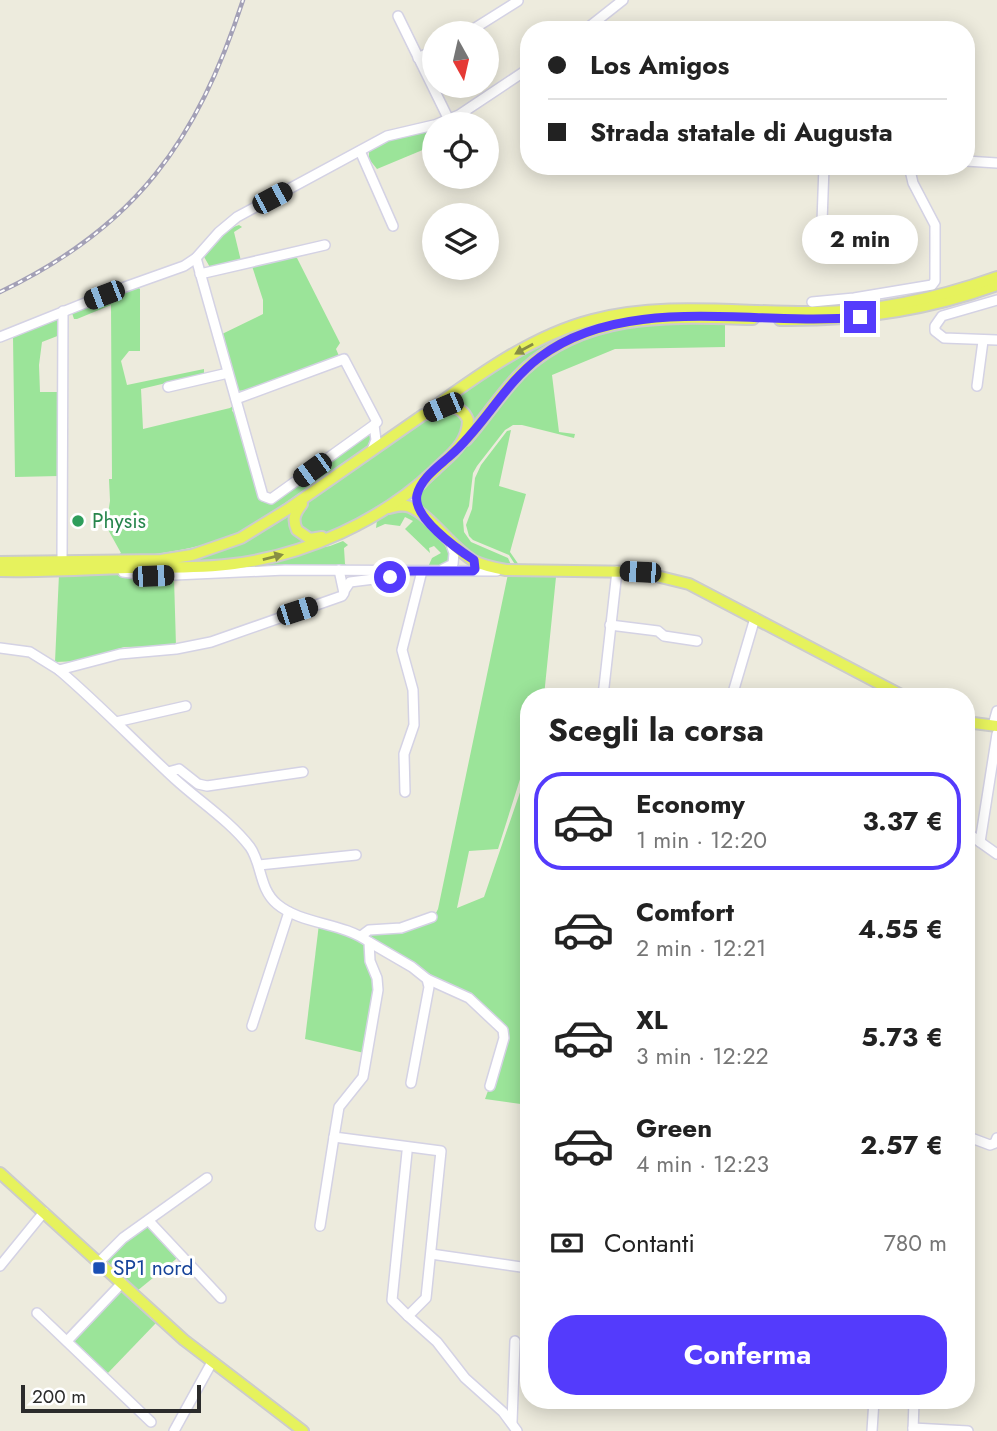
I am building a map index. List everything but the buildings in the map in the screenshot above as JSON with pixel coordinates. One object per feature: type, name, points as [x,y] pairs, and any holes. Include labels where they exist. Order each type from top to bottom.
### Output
[{"type":"main road","points":[[0,562],[161,560],[192,555],[241,538],[311,494],[510,356],[545,337],[589,320],[674,309],[819,313],[866,309],[926,299],[997,277]]},
{"type":"main road","points":[[0,571],[235,564],[304,548],[386,508],[424,481],[459,448],[515,379],[538,358],[571,337],[605,325],[675,317],[803,320],[884,315],[931,306],[997,285]]},
{"type":"main road","points":[[423,415],[443,407],[461,410],[466,415],[468,427],[459,448]]},
{"type":"main road","points":[[424,481],[416,498],[424,517]]},
{"type":"main road","points":[[311,494],[296,512],[294,519],[297,530],[310,539],[337,534]]},
{"type":"main road","points":[[386,508],[408,506],[424,517],[473,566],[506,570],[640,572],[689,584],[888,688]]},
{"type":"main road","points":[[975,724],[996,728]]},
{"type":"main road","points":[[0,1173],[212,1362],[303,1431]]},
{"type":"street","points":[[596,21],[623,0]]},
{"type":"street","points":[[486,21],[518,1]]},
{"type":"street","points":[[398,16],[445,112]]},
{"type":"street","points":[[418,58],[422,56]]},
{"type":"street","points":[[461,112],[520,74]]},
{"type":"street","points":[[0,337],[173,271],[196,258],[219,232],[237,217],[398,132],[422,127]]},
{"type":"street","points":[[360,151],[393,226]]},
{"type":"street","points":[[975,162],[997,163]]},
{"type":"street","points":[[821,250],[824,175]]},
{"type":"street","points":[[812,302],[932,285],[935,225],[911,175]]},
{"type":"street","points":[[200,274],[325,245]]},
{"type":"street","points":[[196,258],[263,496],[266,499],[271,499],[377,422],[344,359],[236,399]]},
{"type":"street","points":[[997,300],[942,316],[936,322],[935,331],[939,336],[997,340]]},
{"type":"street","points":[[62,562],[63,311]]},
{"type":"street","points":[[977,386],[983,341]]},
{"type":"street","points":[[168,387],[228,373]]},
{"type":"street","points":[[374,425],[390,433],[400,431]]},
{"type":"street","points":[[371,452],[376,440],[374,425]]},
{"type":"street","points":[[450,543],[454,554],[453,564]]},
{"type":"street","points":[[439,571],[453,564],[473,566]]},
{"type":"street","points":[[107,569],[153,576],[285,569],[439,571],[473,566]]},
{"type":"street","points":[[340,570],[344,593]]},
{"type":"street","points":[[59,670],[120,654],[176,649],[211,642],[342,596],[350,582],[390,577],[407,571]]},
{"type":"street","points":[[405,792],[405,750],[414,725],[413,690],[402,650],[422,571]]},
{"type":"street","points":[[604,688],[617,571]]},
{"type":"street","points":[[734,688],[755,618]]},
{"type":"street","points":[[610,625],[658,631],[664,636],[696,641]]},
{"type":"street","points":[[0,648],[30,652],[59,670],[116,722],[250,848],[259,865],[266,891],[276,903],[289,912],[365,939],[427,979],[469,998],[503,1030],[504,1038],[490,1086]]},
{"type":"street","points":[[116,722],[186,706]]},
{"type":"street","points":[[980,842],[997,710]]},
{"type":"street","points":[[168,772],[179,769],[198,784],[206,786],[303,772]]},
{"type":"street","points":[[975,838],[997,854]]},
{"type":"street","points":[[259,865],[356,855]]},
{"type":"street","points":[[251,1026],[289,912]]},
{"type":"street","points":[[320,1226],[338,1107],[363,1077],[378,990],[365,939],[369,930],[401,928],[432,916]]},
{"type":"street","points":[[411,1083],[429,987],[427,979]]},
{"type":"street","points":[[334,1137],[442,1151],[426,1298],[408,1315]]},
{"type":"street","points":[[975,1139],[990,1145],[995,1143],[997,1138]]},
{"type":"street","points":[[407,1152],[392,1300],[437,1342],[465,1378],[514,1427]]},
{"type":"street","points":[[99,1262],[123,1238],[149,1222],[206,1178]]},
{"type":"street","points":[[0,1266],[44,1212]]},
{"type":"street","points":[[149,1222],[221,1298]]},
{"type":"street","points":[[431,1254],[520,1267]]},
{"type":"street","points":[[67,1340],[122,1283]]},
{"type":"street","points":[[37,1313],[151,1422]]},
{"type":"street","points":[[514,1427],[515,1340]]},
{"type":"street","points":[[174,1431],[212,1362]]},
{"type":"street","points":[[872,1431],[873,1409]]},
{"type":"street","points":[[914,1409],[913,1429],[968,1431]]},
{"type":"green space","points":[[422,132],[422,150],[377,169],[369,159],[369,150],[409,134]]},
{"type":"green space","points":[[239,225],[242,227],[234,232],[241,261],[211,269],[203,255],[224,233]]},
{"type":"green space","points":[[291,256],[297,258],[340,343],[336,349],[339,356],[250,390],[236,391],[220,335],[263,314],[263,300],[252,266]]},
{"type":"green space","points":[[138,287],[140,351],[129,351],[121,361],[127,385],[204,369],[204,374],[141,389],[143,429],[234,405],[232,411],[237,415],[261,501],[267,503],[274,501],[368,435],[371,436],[369,445],[249,528],[217,541],[184,549],[115,557],[121,553],[106,526],[110,501],[109,479],[112,479],[111,305],[77,319],[74,319],[72,313]]},
{"type":"green space","points":[[60,318],[60,335],[42,342],[39,365],[40,392],[60,392],[59,476],[15,477],[13,337]]},
{"type":"green space","points":[[602,323],[565,336],[473,426],[449,403],[449,399],[541,344],[581,328]]},
{"type":"green space","points":[[651,323],[725,323],[725,347],[615,349],[552,375],[559,432],[575,434],[574,438],[513,425],[505,430],[473,473],[469,506],[463,520],[464,532],[471,542],[508,558],[512,567],[484,559],[463,547],[424,510],[420,502],[422,492],[479,432],[521,379],[548,356],[591,334]]},
{"type":"green space","points":[[454,410],[463,420],[462,431],[454,444],[419,477],[372,510],[330,532],[313,535],[300,530],[300,510],[309,501],[437,412]]},
{"type":"green space","points":[[511,430],[499,486],[526,494],[510,552],[519,565],[516,566],[509,555],[473,540],[466,525],[472,509],[475,478],[481,465],[507,431]]},
{"type":"green space","points":[[398,508],[413,515],[438,536],[450,559],[446,564],[428,567],[432,558],[441,553],[434,546],[429,548],[430,553],[405,529],[413,521],[405,517],[400,526],[385,524],[376,528],[377,520]]},
{"type":"green space","points":[[290,513],[296,536],[306,542],[305,545],[233,561],[179,563],[209,554]]},
{"type":"green space","points":[[343,541],[348,545],[344,548],[345,564],[349,567],[208,570],[330,546]]},
{"type":"green space","points":[[121,573],[174,578],[176,646],[124,647],[81,661],[55,662],[59,574]]},
{"type":"green space","points":[[508,574],[556,577],[545,688],[520,688],[520,779],[498,849],[469,851],[457,908],[484,897],[520,792],[520,1104],[485,1099],[507,1039],[486,1009],[365,936],[370,932],[434,917],[438,909]]},
{"type":"green space","points":[[319,924],[364,941],[375,981],[364,1053],[305,1039]]},
{"type":"green space","points":[[146,1227],[150,1228],[176,1259],[137,1291],[105,1262],[121,1243]]},
{"type":"green space","points":[[119,1291],[156,1323],[106,1375],[72,1339]]},
{"type":"railway","points":[[0,292],[48,267],[89,239],[125,208],[155,174],[182,137],[205,96],[243,0]]},
{"type":"place","name":"Physis","points":[[78,521]]},
{"type":"place","name":"SP1 nord","points":[[99,1268]]},
{"type":"route","points":[[390,577],[407,571],[475,569],[474,560],[450,543],[424,517],[417,502],[417,493],[424,481],[476,429],[515,379],[538,358],[571,337],[605,325],[649,318],[836,320],[860,317]]}]
